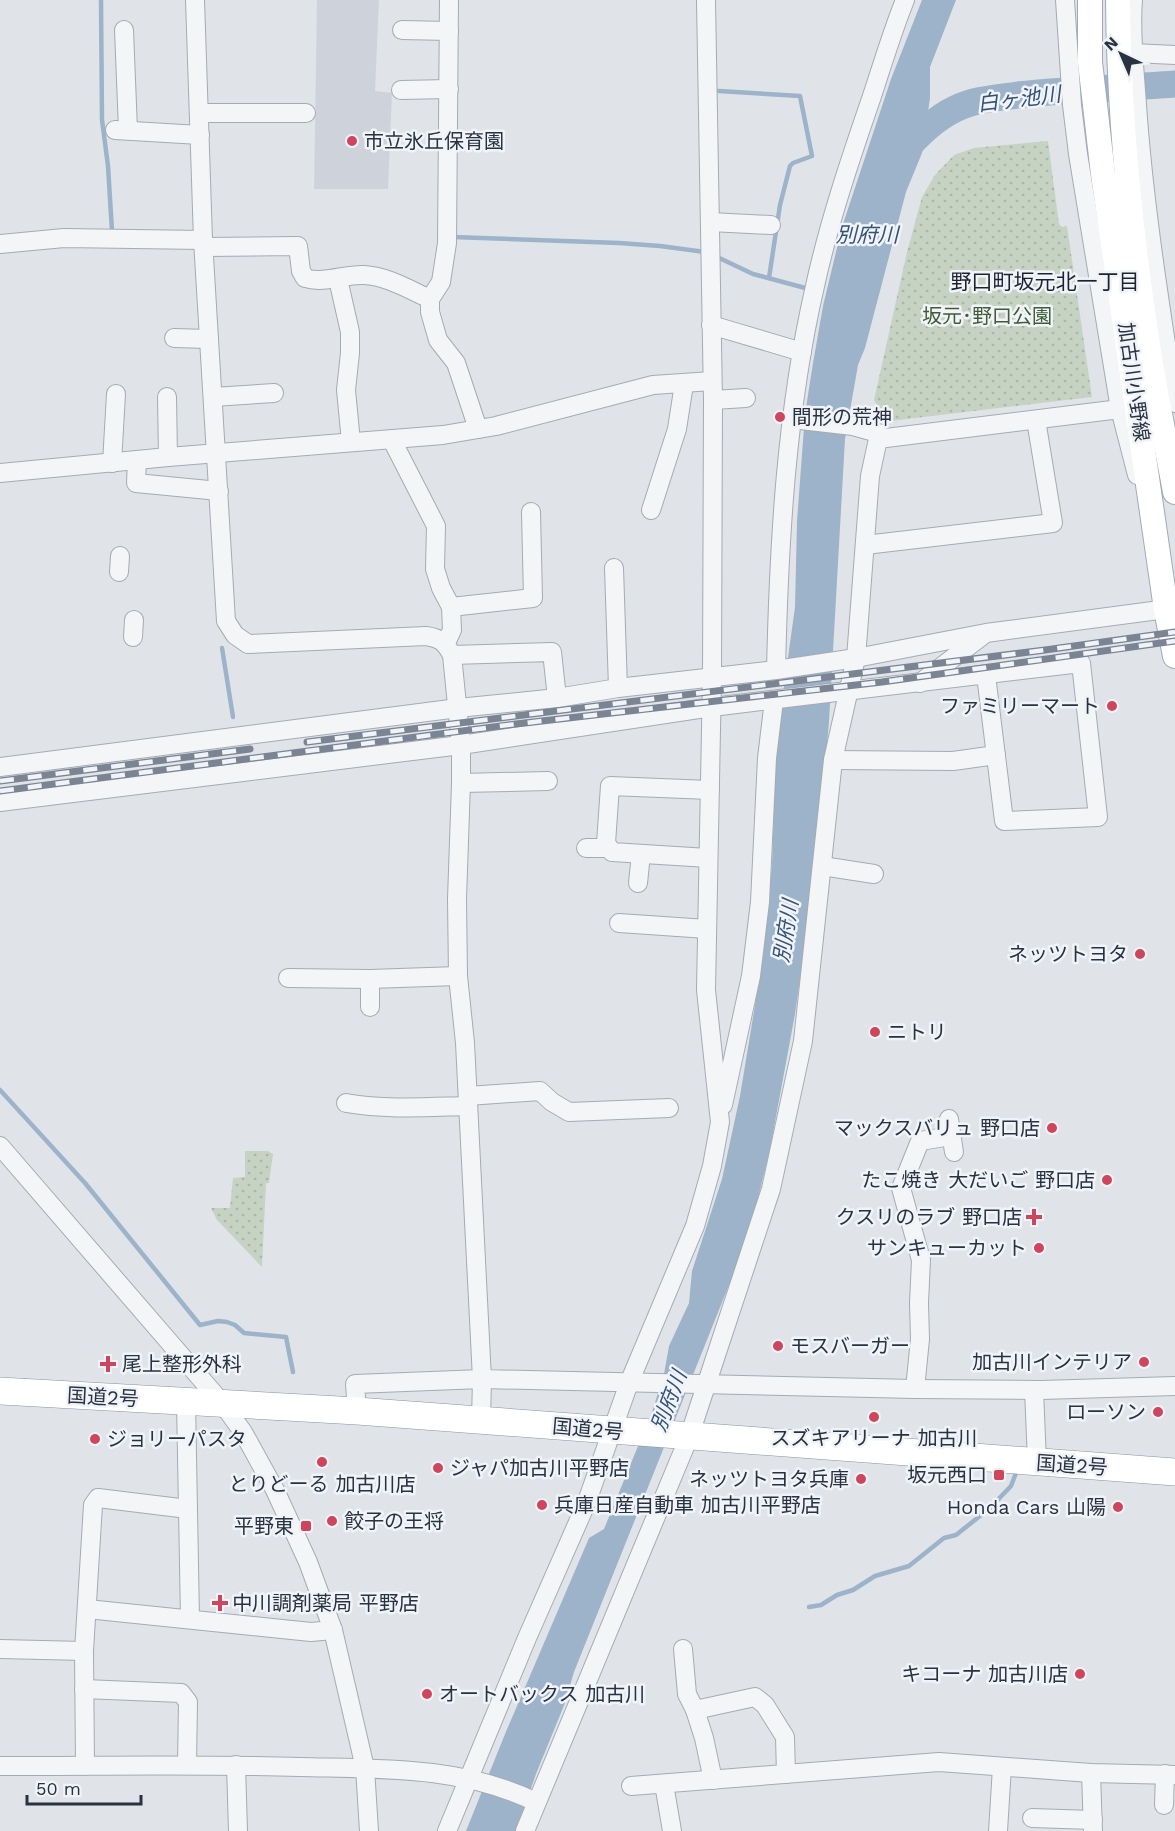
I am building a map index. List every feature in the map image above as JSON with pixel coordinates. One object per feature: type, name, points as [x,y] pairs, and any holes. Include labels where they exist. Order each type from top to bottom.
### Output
[{"type":"highway","name":"国道2号","points":[[0,1391],[357,1411],[1175,1472]]},
{"type":"main road","name":"加古川小野線","points":[[1090,0],[1090,62],[1114,173],[1175,492]]},
{"type":"main road","name":"加古川小野線","points":[[1118,0],[1114,173],[1160,560],[1171,608],[1175,656]]},
{"type":"street","points":[[195,0],[203,243],[226,621],[235,635],[248,644],[426,636],[437,637],[449,649],[552,652],[557,698]]},
{"type":"street","points":[[449,0],[447,243],[441,282],[430,299],[430,312],[438,340],[456,363],[478,429]]},
{"type":"street","points":[[706,0],[713,400],[712,707],[706,990],[720,1122]]},
{"type":"street","points":[[776,670],[781,516],[792,419],[813,292],[854,149],[905,0]]},
{"type":"street","points":[[1065,0],[1072,105],[1078,154],[1120,409],[1160,560]]},
{"type":"street","points":[[1133,0],[1134,62],[1141,154],[1175,403]]},
{"type":"street","points":[[124,30],[117,60],[122,130],[200,135]]},
{"type":"street","points":[[402,30],[449,31]]},
{"type":"street","points":[[1134,62],[1175,55]]},
{"type":"street","points":[[401,90],[449,89]]},
{"type":"street","points":[[199,112],[306,112]]},
{"type":"street","points":[[710,222],[771,225]]},
{"type":"street","points":[[0,244],[64,238],[298,246],[301,271],[305,278],[311,280],[338,279],[345,276],[375,276],[430,299]]},
{"type":"street","points":[[338,279],[350,332],[346,390],[351,442]]},
{"type":"street","points":[[711,325],[802,352]]},
{"type":"street","points":[[174,338],[209,339]]},
{"type":"street","points":[[0,473],[443,435],[478,429],[653,385],[712,381]]},
{"type":"street","points":[[651,510],[677,429],[684,384]]},
{"type":"street","points":[[213,397],[274,393]]},
{"type":"street","points":[[112,462],[116,394]]},
{"type":"street","points":[[167,397],[168,457]]},
{"type":"street","points":[[713,400],[747,398]]},
{"type":"street","points":[[878,439],[1120,409]]},
{"type":"street","points":[[525,1831],[533,1801],[685,1436],[704,1385],[774,1178],[803,1041],[842,692],[856,658],[870,476],[878,433],[853,426],[792,419]]},
{"type":"street","points":[[865,545],[1053,523],[1036,420]]},
{"type":"street","points":[[394,440],[436,526],[435,569],[441,588],[451,607],[452,630],[449,649],[461,744],[457,899],[458,976],[465,1043],[482,1379],[481,1420]]},
{"type":"street","points":[[137,460],[136,483],[219,491]]},
{"type":"street","points":[[451,607],[542,598],[540,536],[531,512]]},
{"type":"street","points":[[614,567],[623,595],[618,688]]},
{"type":"street","points":[[0,767],[776,670],[856,658],[986,633],[1171,608]]},
{"type":"street","points":[[920,683],[986,633]]},
{"type":"street","points":[[0,802],[461,744],[712,707],[1081,663],[1098,817],[1004,821],[986,675]]},
{"type":"street","points":[[447,1831],[472,1779],[617,1431],[695,1226],[712,1166],[751,976],[760,902],[767,758],[774,700]]},
{"type":"street","points":[[833,760],[953,761],[996,755]]},
{"type":"street","points":[[461,783],[538,776]]},
{"type":"street","points":[[708,858],[612,852],[606,843],[610,786],[710,790]]},
{"type":"street","points":[[586,848],[609,848]]},
{"type":"street","points":[[638,883],[640,854]]},
{"type":"street","points":[[822,866],[874,874]]},
{"type":"street","points":[[619,922],[707,929]]},
{"type":"street","points":[[288,978],[370,979],[458,976]]},
{"type":"street","points":[[370,979],[370,1007]]},
{"type":"street","points":[[346,1103],[387,1108],[468,1101],[540,1091],[552,1102],[569,1112],[669,1108]]},
{"type":"street","points":[[915,1389],[920,1339],[921,1260],[901,1188],[920,1141],[951,1136]]},
{"type":"street","points":[[0,1146],[222,1403],[243,1432],[275,1490],[308,1562],[333,1630],[365,1768],[369,1831]]},
{"type":"street","points":[[357,1411],[355,1384],[482,1379],[915,1389],[1034,1390],[1175,1386]]},
{"type":"street","points":[[1034,1390],[1036,1462]]},
{"type":"street","points":[[186,1401],[190,1619]]},
{"type":"street","points":[[85,1766],[84,1651],[93,1505],[98,1498],[188,1509]]},
{"type":"street","points":[[87,1609],[311,1632],[333,1630]]},
{"type":"street","points":[[0,1649],[84,1651]]},
{"type":"street","points":[[683,1649],[687,1694],[704,1738],[713,1780]]},
{"type":"street","points":[[84,1689],[181,1693],[188,1702],[187,1765]]},
{"type":"street","points":[[695,1710],[755,1697],[765,1704],[785,1737],[786,1774]]},
{"type":"street","points":[[631,1786],[939,1762],[1091,1773],[1170,1775],[1164,1805]]},
{"type":"street","points":[[0,1766],[236,1765],[429,1771],[472,1779],[533,1801]]},
{"type":"street","points":[[236,1765],[238,1831]]},
{"type":"street","points":[[998,1831],[1002,1767]]},
{"type":"street","points":[[1032,1818],[1050,1825],[1093,1826],[1091,1773]]},
{"type":"street","points":[[664,1784],[672,1831]]},
{"type":"shaded area","name":"市立氷丘保育園","points":[[317,0],[379,0],[375,91],[392,93],[388,189],[314,189]]},
{"type":"green space","name":"坂元･野口公園","points":[[1048,141],[1059,224],[1062,227],[1067,226],[1092,397],[890,421],[874,400],[907,252],[922,197],[935,175],[954,155],[974,148]]},
{"type":"green space","points":[[245,1151],[268,1151],[273,1154],[269,1183],[266,1183],[262,1267],[217,1220],[211,1208],[230,1208],[233,1178],[245,1177]]},
{"type":"water","name":"別府川","points":[[922,0],[956,0],[930,67],[930,98],[922,153],[906,192],[865,348],[858,365],[845,439],[829,722],[816,867],[795,1014],[770,1149],[749,1235],[574,1672],[565,1703],[516,1831],[466,1831],[589,1538],[604,1529],[652,1412],[664,1374],[669,1346],[689,1303],[692,1271],[722,1179],[740,1096],[760,975],[772,866],[776,745],[795,607],[797,521],[805,414],[813,363],[823,306],[842,227],[891,79]]},
{"type":"waterway","points":[[101,0],[102,120],[108,166],[112,231]]},
{"type":"waterway","name":"白ヶ池川","points":[[900,156],[932,124],[947,113],[970,103],[1038,93],[1175,84]]},
{"type":"waterway","points":[[719,91],[800,96],[812,156],[790,166],[780,205],[769,278]]},
{"type":"waterway","points":[[453,237],[619,243],[705,252]]},
{"type":"waterway","points":[[715,256],[753,274],[809,289]]},
{"type":"waterway","points":[[222,648],[233,717]]},
{"type":"waterway","points":[[0,1090],[85,1183],[200,1325],[218,1321],[227,1322],[235,1325],[244,1333],[286,1337],[293,1372]]},
{"type":"waterway","points":[[809,1607],[821,1605],[837,1595],[853,1590],[875,1576],[909,1566],[944,1538],[956,1535],[990,1508],[1011,1486],[1016,1473]]},
{"type":"railway","points":[[307,742],[1175,632]]},
{"type":"railway","points":[[0,791],[516,724],[882,682],[1175,641]]},
{"type":"railway","points":[[0,781],[250,749]]},
{"type":"place","name":"市立氷丘保育園","points":[[352,141]]},
{"type":"place","name":"間形の荒神","points":[[780,417]]},
{"type":"place","name":"ファミリーマート","points":[[1112,706]]},
{"type":"place","name":"ネッツトヨタ","points":[[1140,954]]},
{"type":"place","name":"ニトリ","points":[[875,1032]]},
{"type":"place","name":"マックスバリュ 野口店","points":[[1052,1128]]},
{"type":"place","name":"たこ焼き 大だいご 野口店","points":[[1107,1180]]},
{"type":"place","name":"クスリのラブ 野口店","points":[[1034,1217]]},
{"type":"place","name":"サンキューカット","points":[[1039,1248]]},
{"type":"place","name":"モスバーガー","points":[[778,1346]]},
{"type":"place","name":"加古川インテリア","points":[[1144,1362]]},
{"type":"place","name":"尾上整形外科","points":[[108,1364]]},
{"type":"place","name":"ローソン","points":[[1158,1412]]},
{"type":"place","name":"スズキアリーナ 加古川","points":[[874,1417]]},
{"type":"place","name":"ジョリーパスタ","points":[[95,1439]]},
{"type":"place","name":"とりどーる 加古川店","points":[[322,1462]]},
{"type":"place","name":"ジャパ加古川平野店","points":[[438,1468]]},
{"type":"place","name":"坂元西口","points":[[999,1475]]},
{"type":"place","name":"ネッツトヨタ兵庫","points":[[861,1479]]},
{"type":"place","name":"兵庫日産自動車 加古川平野店","points":[[542,1505]]},
{"type":"place","name":"Honda Cars 山陽","points":[[1118,1507]]},
{"type":"place","name":"餃子の王将","points":[[332,1521]]},
{"type":"place","name":"平野東","points":[[306,1526]]},
{"type":"place","name":"中川調剤薬局 平野店","points":[[220,1603]]},
{"type":"place","name":"キコーナ 加古川店","points":[[1080,1674]]},
{"type":"place","name":"オートバックス 加古川","points":[[427,1694]]},
{"type":"district","name":"野口町坂元北一丁目","points":[[1045,282]]}]
